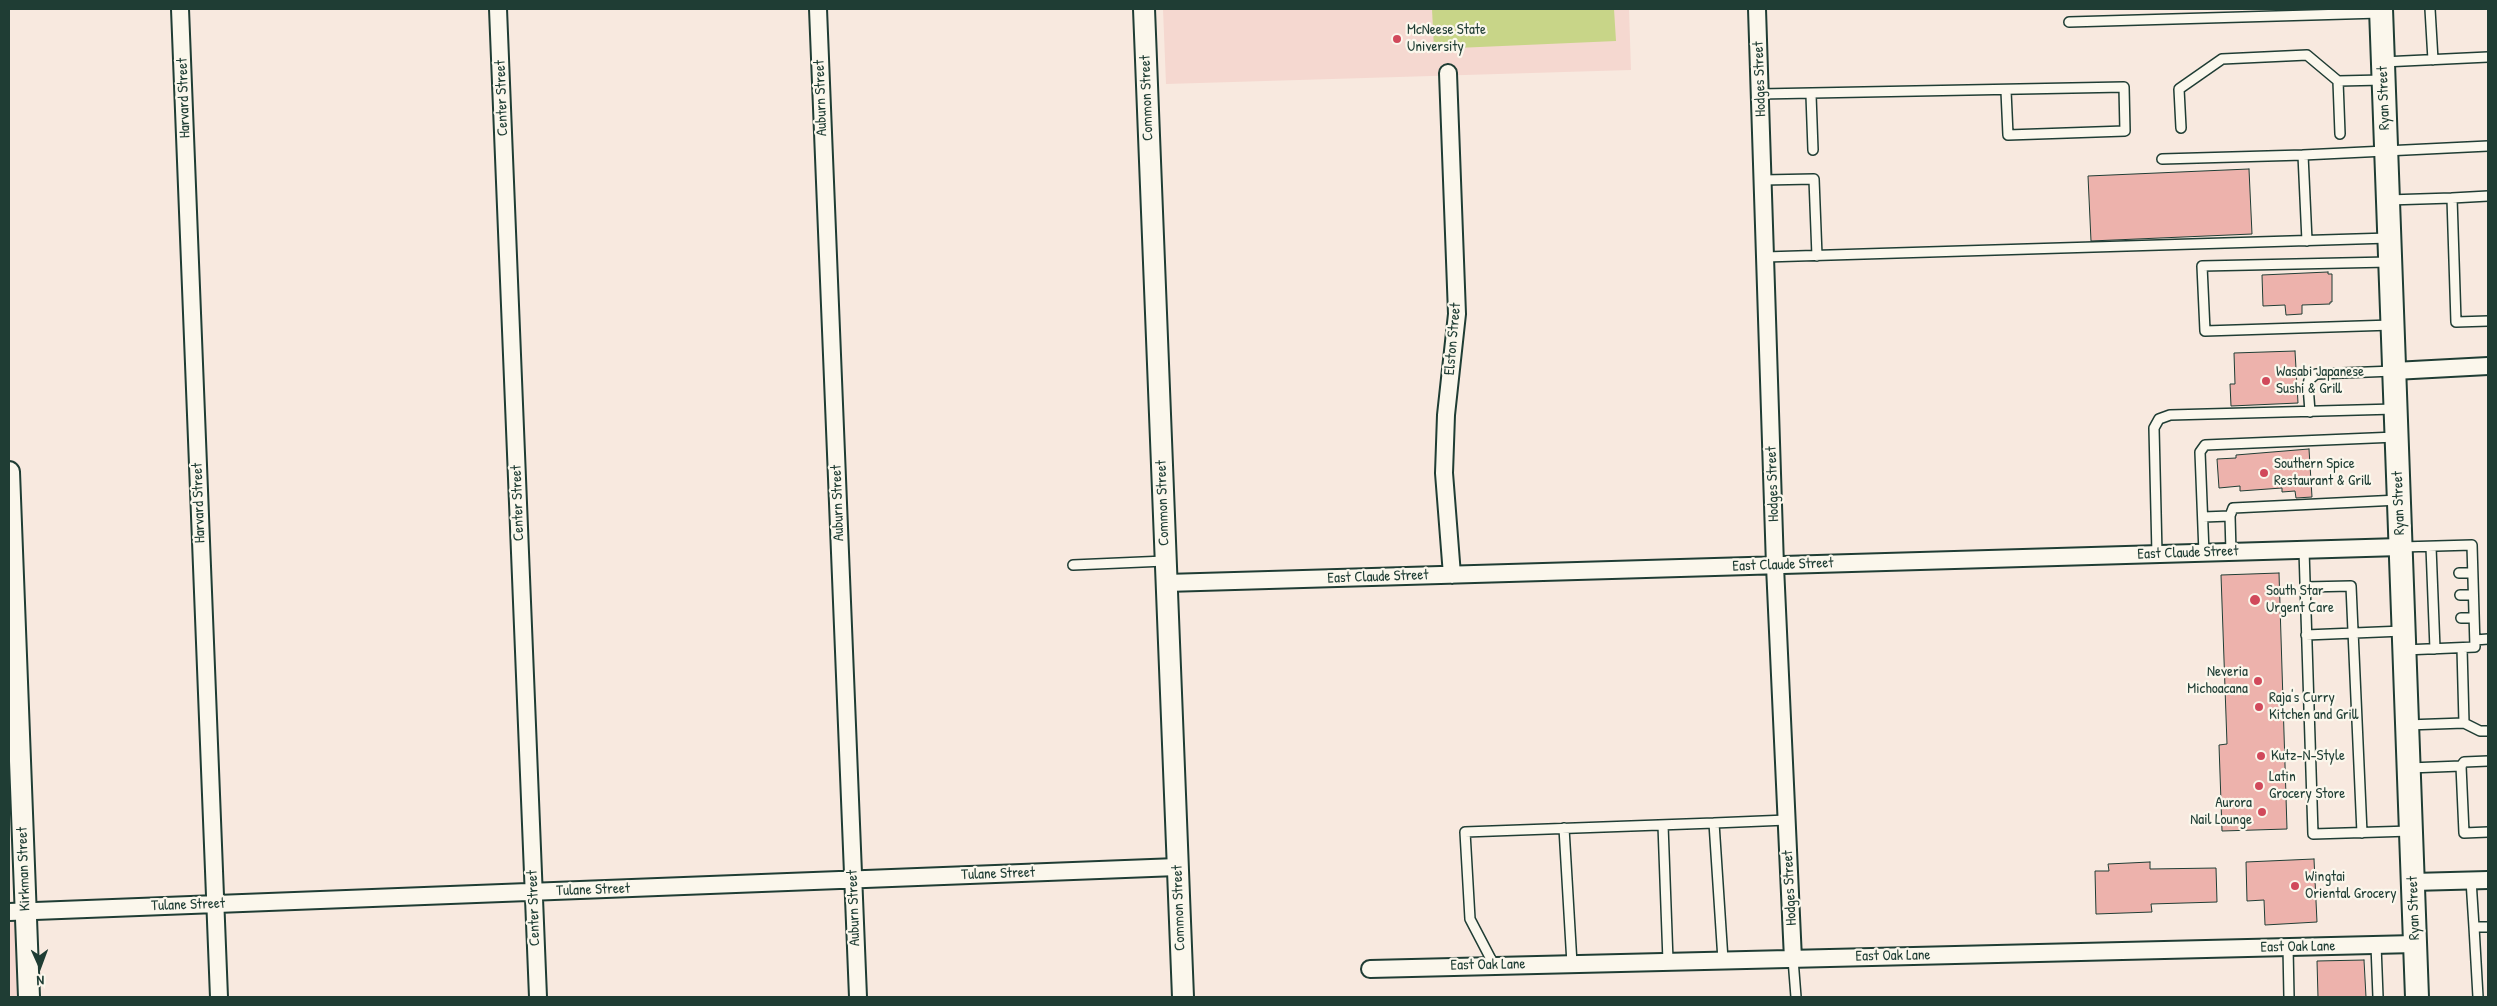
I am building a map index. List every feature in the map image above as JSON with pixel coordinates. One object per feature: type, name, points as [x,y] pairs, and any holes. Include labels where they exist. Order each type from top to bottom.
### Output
[{"type":"main road","name":"Ryan Street","points":[[2381,11],[2417,997]]},
{"type":"street","name":"Harvard Street","points":[[180,9],[219,997]]},
{"type":"street","name":"Center Street","points":[[498,9],[538,997]]},
{"type":"street","name":"Auburn Street","points":[[818,9],[858,997]]},
{"type":"street","name":"Common Street","points":[[1144,9],[1183,997]]},
{"type":"street","name":"Hodges Street","points":[[1757,9],[1775,566],[1793,959]]},
{"type":"street","name":"Elston Street","points":[[1448,73],[1458,314],[1446,415],[1444,473],[1452,575]]},
{"type":"street","points":[[2394,370],[2488,366]]},
{"type":"street","name":"Kirkman Street","points":[[9,472],[17,911],[29,997]]},
{"type":"street","name":"East Claude Street","points":[[1166,583],[2400,547]]},
{"type":"street","name":"Tulane Street","points":[[17,911],[1177,867]]},
{"type":"street","points":[[2413,882],[2488,880]]},
{"type":"street","name":"East Oak Lane","points":[[1370,968],[2415,944]]},
{"type":"lane","points":[[2430,9],[2433,60]]},
{"type":"lane","points":[[2069,22],[2381,11]]},
{"type":"lane","points":[[2181,128],[2179,89],[2222,59],[2307,55],[2338,81],[2340,134]]},
{"type":"lane","points":[[2338,81],[2433,60],[2488,58]]},
{"type":"lane","points":[[1760,94],[1811,95],[2124,88],[2125,131],[2008,135],[2006,91]]},
{"type":"lane","points":[[1811,95],[1813,150]]},
{"type":"lane","points":[[2162,159],[2303,155],[2488,146]]},
{"type":"lane","points":[[2303,155],[2307,241]]},
{"type":"lane","points":[[1763,180],[1814,179],[1817,256]]},
{"type":"lane","points":[[2388,200],[2488,196]]},
{"type":"lane","points":[[2452,198],[2456,322],[2488,321]]},
{"type":"lane","points":[[1765,257],[2389,238]]},
{"type":"lane","points":[[2390,262],[2202,266],[2205,331],[2392,326]]},
{"type":"lane","points":[[2310,412],[2308,385],[2309,380],[2316,374],[2394,370]]},
{"type":"lane","points":[[2157,554],[2154,428],[2159,419],[2170,415],[2395,409]]},
{"type":"lane","points":[[2204,553],[2200,452],[2205,444],[2396,437]]},
{"type":"lane","points":[[2231,552],[2230,516],[2233,508],[2399,500]]},
{"type":"lane","points":[[2203,517],[2230,516]]},
{"type":"lane","points":[[2306,635],[2354,633],[2404,641],[2435,649],[2475,647],[2472,545],[2400,547]]},
{"type":"lane","points":[[2430,547],[2435,574],[2437,619],[2435,649]]},
{"type":"lane","points":[[2304,550],[2313,834],[2411,831]]},
{"type":"lane","points":[[1073,565],[1165,562]]},
{"type":"lane","points":[[2459,573],[2472,573]]},
{"type":"lane","points":[[2305,587],[2352,586],[2362,833]]},
{"type":"lane","points":[[2460,595],[2473,595]]},
{"type":"lane","points":[[2461,618],[2474,618]]},
{"type":"lane","points":[[2475,640],[2488,639]]},
{"type":"lane","points":[[2462,648],[2464,723]]},
{"type":"lane","points":[[2407,725],[2464,723],[2480,731],[2488,731]]},
{"type":"lane","points":[[2409,768],[2461,766],[2464,762],[2488,761]]},
{"type":"lane","points":[[2461,766],[2464,833],[2488,832]]},
{"type":"lane","points":[[1494,965],[1470,919],[1465,832],[1787,820]]},
{"type":"lane","points":[[1714,823],[1723,960]]},
{"type":"lane","points":[[1663,825],[1668,962]]},
{"type":"lane","points":[[1564,828],[1572,964]]},
{"type":"lane","points":[[2472,880],[2478,997]]},
{"type":"lane","points":[[2474,927],[2488,927]]},
{"type":"lane","points":[[2376,945],[2378,997]]},
{"type":"lane","points":[[2288,947],[2289,997]]},
{"type":"lane","points":[[1793,959],[1796,997]]},
{"type":"shaded area","name":"McNeese State University","points":[[1163,9],[1629,9],[1631,70],[1166,84]]},
{"type":"shaded area","points":[[22,921],[24,997],[9,997],[9,922]]},
{"type":"green space","points":[[1432,9],[1614,9],[1616,41],[1434,49]]},
{"type":"building","points":[[2249,169],[2252,234],[2091,241],[2088,176]]},
{"type":"building","points":[[2328,272],[2328,274],[2332,274],[2332,302],[2330,304],[2302,305],[2302,314],[2286,315],[2285,305],[2263,306],[2262,275]]},
{"type":"building","name":"Wasabi Japanese Sushi & Grill","points":[[2295,351],[2298,403],[2231,406],[2230,384],[2235,384],[2234,353]]},
{"type":"building","name":"Southern Spice Restaurant & Grill","points":[[2309,449],[2312,497],[2296,498],[2295,491],[2282,492],[2282,488],[2240,491],[2240,486],[2219,488],[2217,459],[2236,458],[2236,455]]},
{"type":"building","points":[[2279,573],[2287,829],[2222,831],[2219,745],[2227,744],[2221,575]]},
{"type":"building","points":[[2314,859],[2317,922],[2265,925],[2264,900],[2247,901],[2246,862]]},
{"type":"building","points":[[2150,862],[2150,869],[2216,868],[2217,902],[2151,904],[2152,912],[2096,914],[2095,871],[2109,871],[2108,864]]},
{"type":"building","points":[[2364,960],[2366,997],[2318,997],[2317,961]]},
{"type":"place","name":"McNeese State University","points":[[1397,39]]},
{"type":"place","name":"Wasabi Japanese Sushi & Grill","points":[[2266,381]]},
{"type":"place","name":"Southern Spice Restaurant & Grill","points":[[2264,473]]},
{"type":"place","name":"South Star Urgent Care","points":[[2255,600]]},
{"type":"place","name":"Neveria Michoacana","points":[[2258,681]]},
{"type":"place","name":"Raja's Curry Kitchen and Grill","points":[[2259,707]]},
{"type":"place","name":"Kutz-N-Style","points":[[2261,756]]},
{"type":"place","name":"Latin Grocery Store","points":[[2259,786]]},
{"type":"place","name":"Aurora Nail Lounge","points":[[2262,812]]},
{"type":"place","name":"Wingtai Oriental Grocery","points":[[2295,886]]}]
